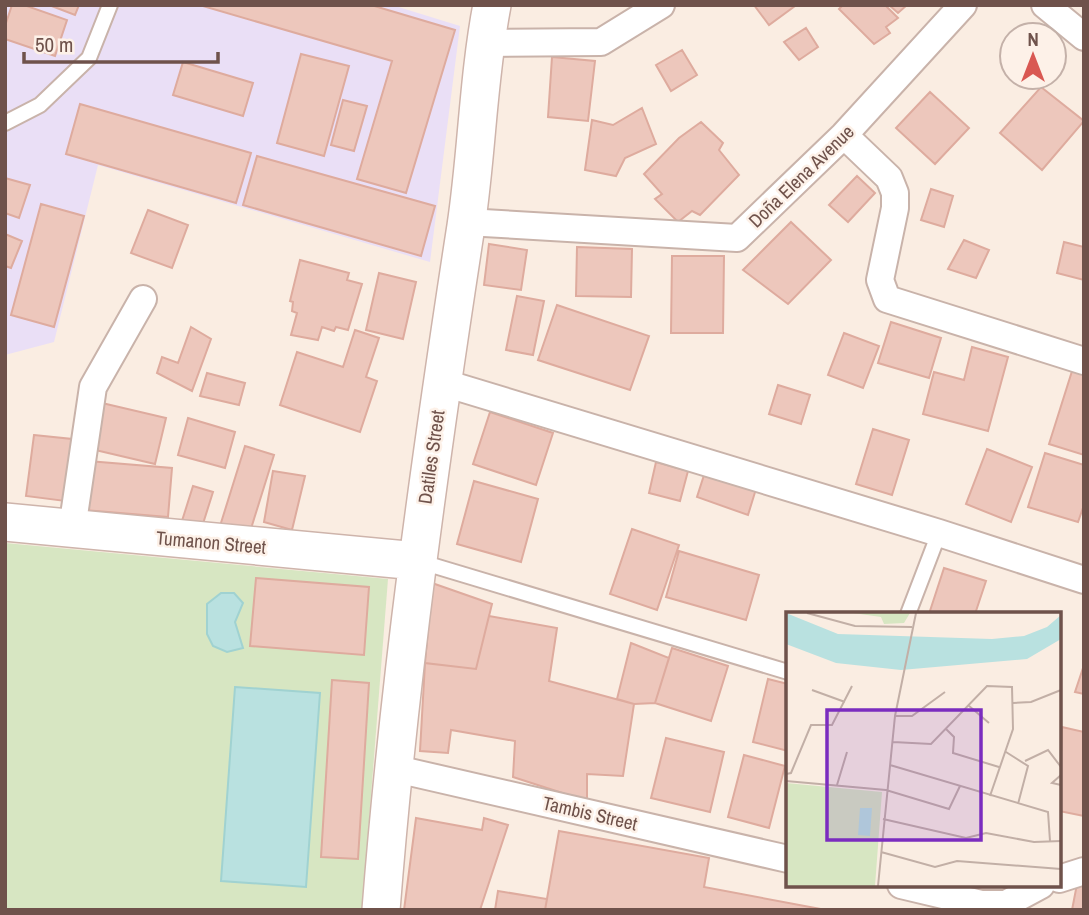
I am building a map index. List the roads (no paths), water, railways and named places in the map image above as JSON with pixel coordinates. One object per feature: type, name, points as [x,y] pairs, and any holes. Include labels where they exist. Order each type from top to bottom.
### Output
[{"type":"main road","name":"Datiles Street","points":[[382,910],[392,768],[417,561],[440,382],[466,222],[485,43],[492,5]]},
{"type":"main road","name":"Tumanon Street","points":[[5,522],[417,561]]},
{"type":"street","points":[[485,43],[601,42],[661,5]]},
{"type":"street","name":"Doña Elena Avenue","points":[[466,222],[737,238],[844,135],[962,5]]},
{"type":"street","points":[[1045,5],[1084,37]]},
{"type":"street","points":[[844,135],[889,178],[895,193],[895,208],[880,280],[887,299],[1084,361]]},
{"type":"street","points":[[72,529],[93,387],[143,299]]},
{"type":"street","points":[[440,382],[939,533],[1084,580]]},
{"type":"street","name":"Tambis Street","points":[[392,768],[786,859]]},
{"type":"street","points":[[1061,878],[1084,872]]},
{"type":"street","points":[[909,887],[981,904],[1006,904],[1037,887]]},
{"type":"lane","points":[[5,123],[40,105],[89,58],[110,5]]},
{"type":"lane","points":[[909,612],[939,533]]},
{"type":"lane","points":[[417,561],[786,671]]},
{"type":"water","points":[[221,593],[234,593],[243,603],[235,622],[243,648],[227,652],[213,646],[207,634],[207,604]]},
{"type":"water","points":[[235,687],[320,693],[306,887],[221,881]]}]
